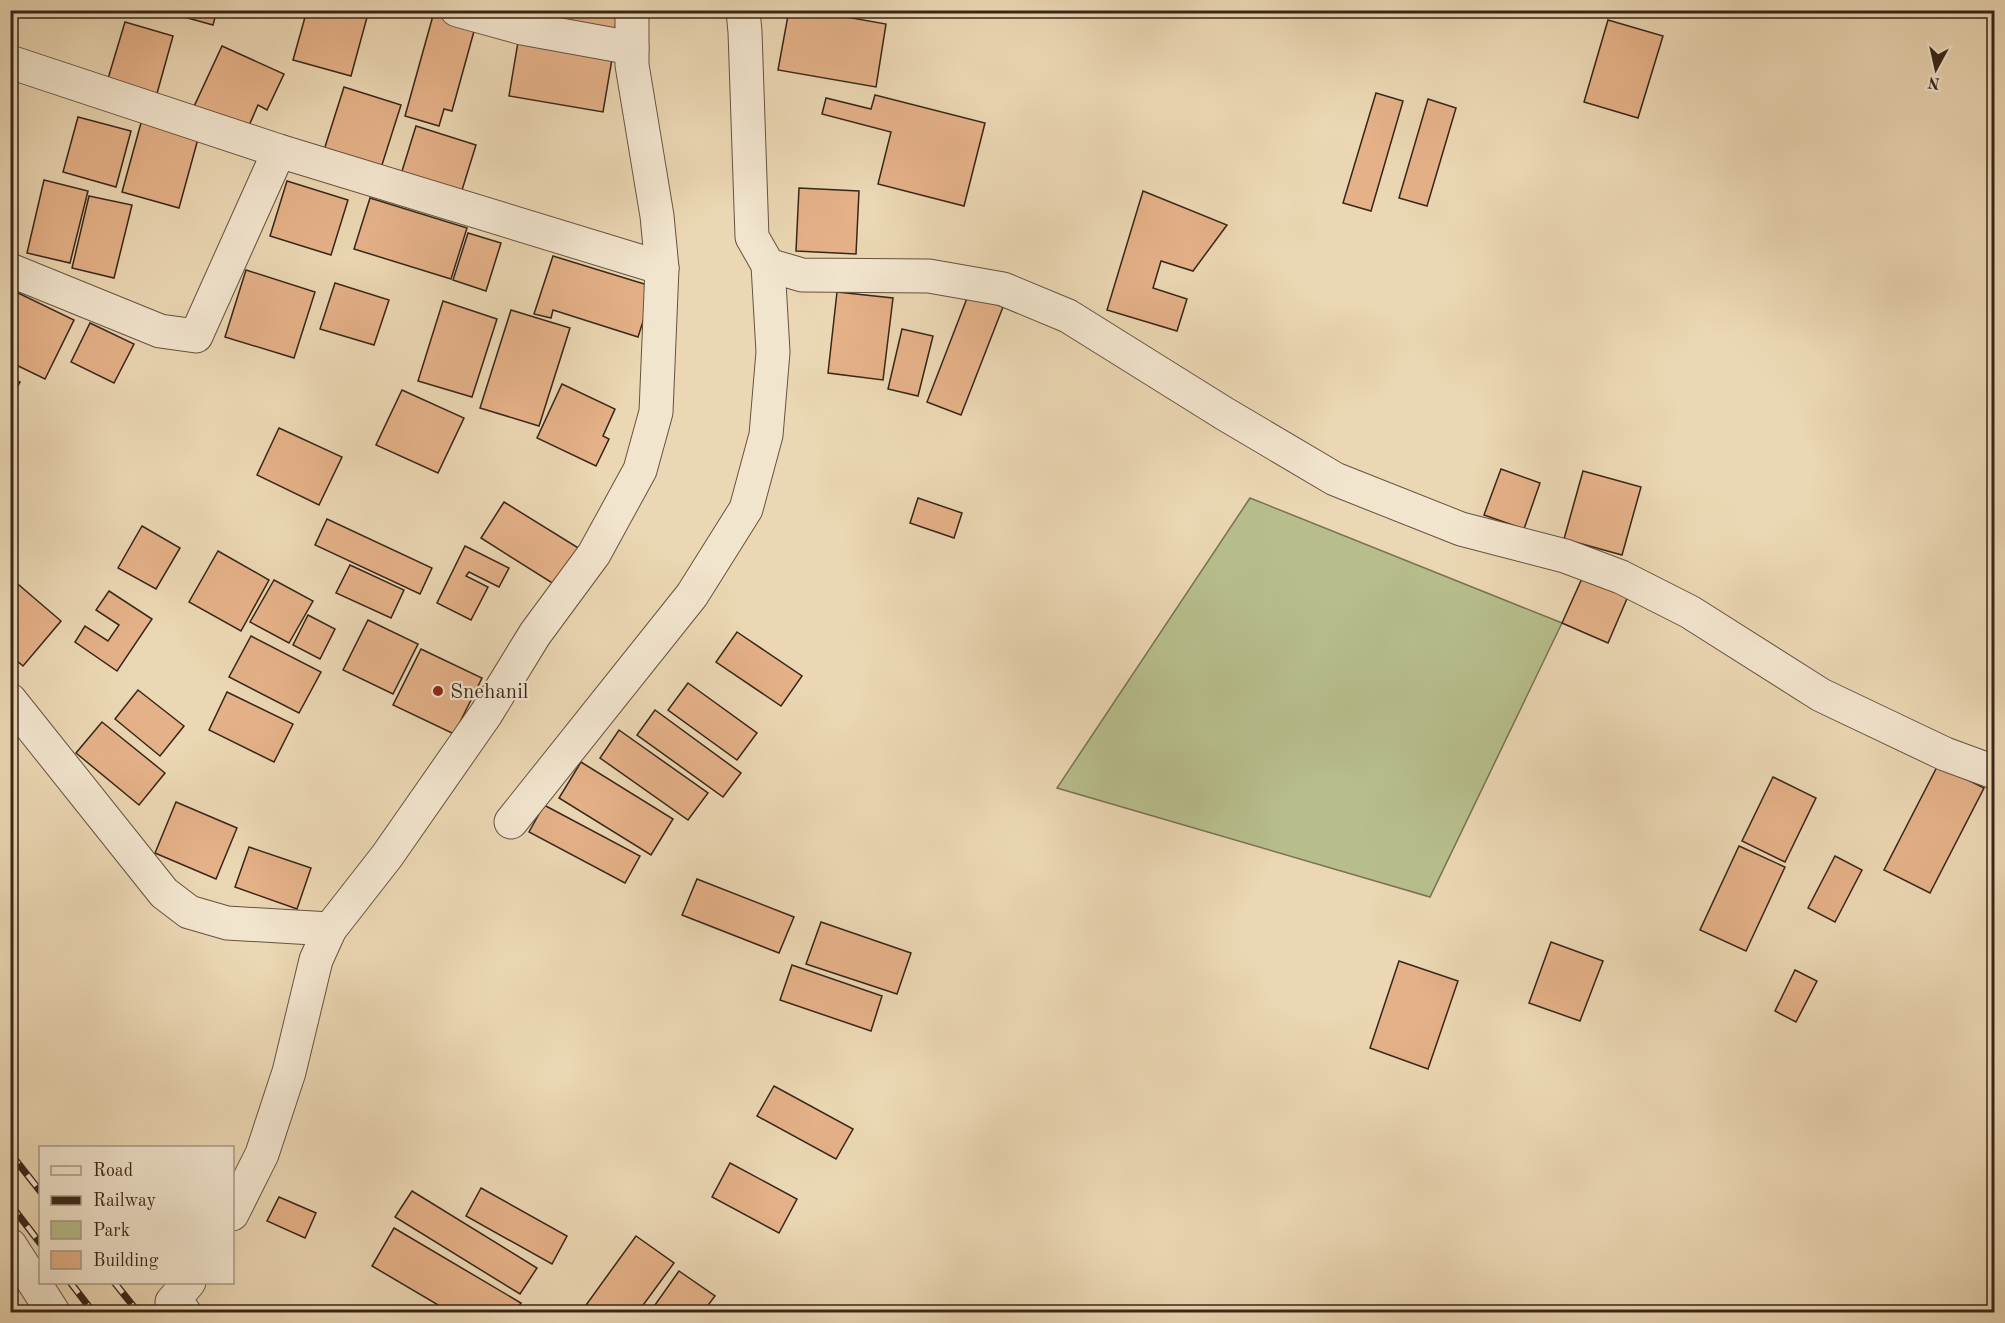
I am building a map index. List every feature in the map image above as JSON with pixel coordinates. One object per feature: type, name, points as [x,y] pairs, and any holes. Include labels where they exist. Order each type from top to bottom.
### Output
[{"type":"street","points":[[457,10],[522,28],[632,48]]},
{"type":"street","points":[[234,1210],[262,1154],[289,1072],[316,960],[330,930],[387,856],[486,714],[535,634],[594,554],[640,470],[656,412],[662,268],[657,216],[632,64],[632,10]]},
{"type":"street","points":[[511,822],[692,595],[746,509],[766,435],[773,352],[768,265],[752,237],[743,10]]},
{"type":"street","points":[[10,62],[279,151],[662,268]]},
{"type":"street","points":[[10,270],[160,331],[196,336],[279,151]]},
{"type":"street","points":[[768,265],[802,275],[929,276],[1003,289],[1025,298],[1068,316],[1225,414],[1335,479],[1461,529],[1565,556],[1621,577],[1690,612],[1821,695],[1945,754],[1995,772]]},
{"type":"street","points":[[10,700],[164,892],[189,912],[227,923],[330,930]]},
{"type":"street","points":[[10,1245],[53,1312]]},
{"type":"street","points":[[184,1312],[172,1302],[187,1284]]},
{"type":"green space","points":[[1250,498],[1562,623],[1430,897],[1057,788]]},
{"type":"building","points":[[159,10],[217,10],[213,25]]},
{"type":"building","points":[[307,10],[369,10],[351,76],[293,60]]},
{"type":"building","points":[[493,10],[618,10],[614,36]]},
{"type":"building","points":[[789,10],[807,10],[886,24],[876,87],[778,70]]},
{"type":"building","points":[[434,12],[476,24],[452,111],[444,109],[439,126],[405,116]]},
{"type":"building","points":[[1608,20],[1663,36],[1638,118],[1584,102]]},
{"type":"building","points":[[125,22],[173,36],[156,97],[107,82]]},
{"type":"building","points":[[519,36],[613,53],[603,112],[509,96]]},
{"type":"building","points":[[222,46],[284,74],[267,110],[258,105],[244,137],[191,113]]},
{"type":"building","points":[[344,87],[401,105],[381,168],[324,150]]},
{"type":"building","points":[[1376,93],[1403,101],[1371,211],[1343,203]]},
{"type":"building","points":[[875,95],[985,123],[964,206],[878,184],[891,132],[822,114],[826,98],[871,109]]},
{"type":"building","points":[[1428,99],[1456,108],[1427,206],[1399,198]]},
{"type":"building","points":[[144,112],[201,128],[179,208],[122,192]]},
{"type":"building","points":[[78,117],[131,131],[116,187],[63,172]]},
{"type":"building","points":[[416,126],[476,145],[458,203],[398,184]]},
{"type":"building","points":[[44,180],[88,191],[70,263],[27,253]]},
{"type":"building","points":[[287,181],[348,200],[331,255],[270,236]]},
{"type":"building","points":[[799,188],[859,191],[856,254],[796,251]]},
{"type":"building","points":[[1143,191],[1227,225],[1193,271],[1161,261],[1153,288],[1187,299],[1177,331],[1107,310]]},
{"type":"building","points":[[89,196],[132,205],[114,278],[72,268]]},
{"type":"building","points":[[370,198],[467,228],[451,279],[354,249]]},
{"type":"building","points":[[468,233],[501,243],[486,291],[453,280]]},
{"type":"building","points":[[553,256],[654,287],[638,337],[553,310],[551,318],[534,314]]},
{"type":"building","points":[[246,270],[315,292],[294,358],[225,337]]},
{"type":"building","points":[[335,283],[389,300],[374,345],[320,329]]},
{"type":"building","points":[[12,290],[74,320],[45,379],[10,362]]},
{"type":"building","points":[[837,292],[893,298],[883,380],[828,373]]},
{"type":"building","points":[[969,293],[1003,307],[961,415],[927,402]]},
{"type":"building","points":[[443,301],[497,319],[472,397],[418,381]]},
{"type":"building","points":[[511,310],[570,328],[539,426],[480,408]]},
{"type":"building","points":[[90,323],[134,344],[114,383],[71,362]]},
{"type":"building","points":[[902,329],[933,336],[918,396],[888,389]]},
{"type":"building","points":[[10,377],[20,382],[10,400]]},
{"type":"building","points":[[562,384],[615,409],[603,436],[609,439],[596,466],[537,438]]},
{"type":"building","points":[[402,390],[464,418],[438,473],[376,445]]},
{"type":"building","points":[[279,428],[342,457],[319,505],[257,475]]},
{"type":"building","points":[[1501,469],[1540,483],[1524,529],[1484,515]]},
{"type":"building","points":[[1583,471],[1641,487],[1622,555],[1564,539]]},
{"type":"building","points":[[918,498],[962,513],[954,538],[910,523]]},
{"type":"building","points":[[504,502],[580,549],[557,586],[481,538]]},
{"type":"building","points":[[327,519],[432,568],[420,594],[315,545]]},
{"type":"building","points":[[142,526],[180,548],[156,589],[118,568]]},
{"type":"building","points":[[465,546],[509,568],[499,587],[469,572],[466,576],[488,587],[471,620],[437,603]]},
{"type":"building","points":[[218,551],[269,580],[241,631],[189,602]]},
{"type":"building","points":[[350,565],[404,590],[391,618],[336,593]]},
{"type":"building","points":[[1584,574],[1629,594],[1608,643],[1562,623]]},
{"type":"building","points":[[12,579],[61,621],[23,666],[10,655],[10,581]]},
{"type":"building","points":[[274,580],[313,601],[289,643],[250,622]]},
{"type":"building","points":[[109,591],[152,619],[117,671],[75,642],[85,626],[108,641],[119,625],[96,610]]},
{"type":"building","points":[[308,615],[335,629],[320,659],[293,645]]},
{"type":"building","points":[[368,620],[418,644],[393,694],[343,670]]},
{"type":"building","points":[[737,632],[802,676],[781,706],[716,662]]},
{"type":"building","points":[[251,636],[321,672],[299,713],[229,677]]},
{"type":"building","name":"Snehanil","points":[[421,649],[482,678],[454,734],[393,705]]},
{"type":"building","points":[[688,683],[757,733],[737,760],[668,710]]},
{"type":"building","points":[[138,690],[184,726],[160,756],[115,719]]},
{"type":"building","points":[[227,692],[293,724],[274,762],[209,730]]},
{"type":"building","points":[[655,710],[741,773],[723,797],[637,735]]},
{"type":"building","points":[[102,722],[165,773],[139,805],[76,753]]},
{"type":"building","points":[[619,730],[708,793],[688,820],[600,758]]},
{"type":"building","points":[[581,762],[673,819],[651,855],[559,798]]},
{"type":"building","points":[[1938,765],[1984,788],[1930,893],[1884,870]]},
{"type":"building","points":[[1773,777],[1816,798],[1785,862],[1742,841]]},
{"type":"building","points":[[176,802],[237,828],[216,879],[155,853]]},
{"type":"building","points":[[544,805],[640,856],[625,883],[529,832]]},
{"type":"building","points":[[1739,846],[1785,867],[1746,951],[1700,930]]},
{"type":"building","points":[[249,847],[311,868],[297,909],[235,887]]},
{"type":"building","points":[[1835,856],[1862,870],[1835,922],[1808,908]]},
{"type":"building","points":[[697,879],[794,917],[779,953],[682,915]]},
{"type":"building","points":[[821,922],[911,953],[897,994],[806,964]]},
{"type":"building","points":[[1551,942],[1603,961],[1580,1021],[1529,1003]]},
{"type":"building","points":[[1399,961],[1458,981],[1428,1069],[1370,1048]]},
{"type":"building","points":[[792,965],[882,996],[871,1031],[780,1000]]},
{"type":"building","points":[[1795,970],[1817,981],[1796,1022],[1775,1011]]},
{"type":"building","points":[[774,1086],[853,1129],[836,1159],[757,1116]]},
{"type":"building","points":[[730,1163],[797,1199],[779,1233],[712,1197]]},
{"type":"building","points":[[481,1188],[567,1236],[552,1264],[466,1216]]},
{"type":"building","points":[[412,1191],[537,1268],[520,1294],[395,1217]]},
{"type":"building","points":[[279,1197],[316,1213],[305,1238],[267,1221]]},
{"type":"building","points":[[394,1228],[521,1303],[515,1312],[450,1312],[372,1266]]},
{"type":"building","points":[[636,1236],[674,1263],[638,1312],[581,1312]]},
{"type":"building","points":[[679,1271],[715,1296],[703,1312],[650,1312]]},
{"type":"railway","points":[[10,1153],[39,1190]]},
{"type":"railway","points":[[10,1204],[39,1242]]},
{"type":"railway","points":[[72,1284],[93,1312]]},
{"type":"railway","points":[[116,1284],[138,1312]]},
{"type":"place","name":"Snehanil","points":[[438,691]]}]
